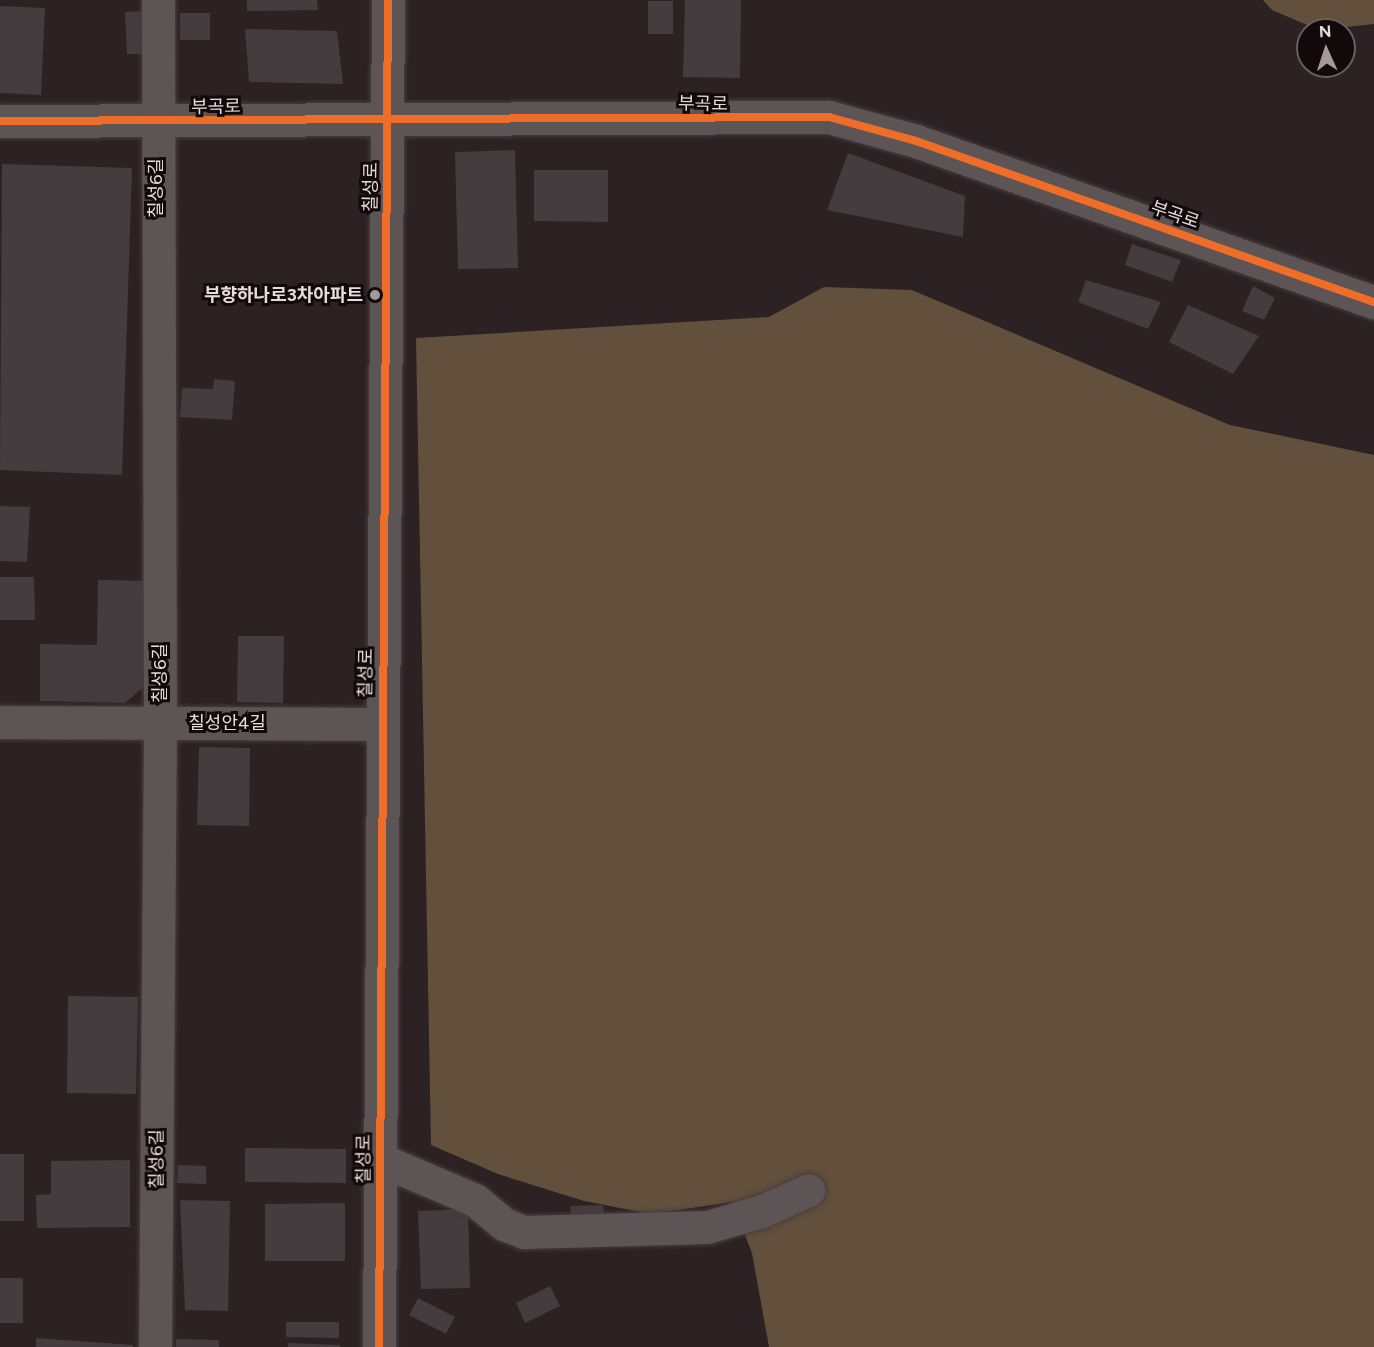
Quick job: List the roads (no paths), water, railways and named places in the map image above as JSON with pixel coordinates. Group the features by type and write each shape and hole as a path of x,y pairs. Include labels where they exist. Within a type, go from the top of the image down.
{"street":[{"name":"칠성6길","path":"155,1347 160,723 156,123 158,0"},
{"name":"칠성로","path":"379,1347 381,724 388,0"},
{"name":"부곡로","path":"0,120 156,123 829,117 959,155 1374,302"},
{"name":"칠성안4길","path":"0,722 381,724"},
{"path":"379,1159 475,1200 504,1224 524,1232 707,1227 762,1211 809,1190"}],"place":[{"name":"부향하나로3차아파트","path":"375,295"}]}
